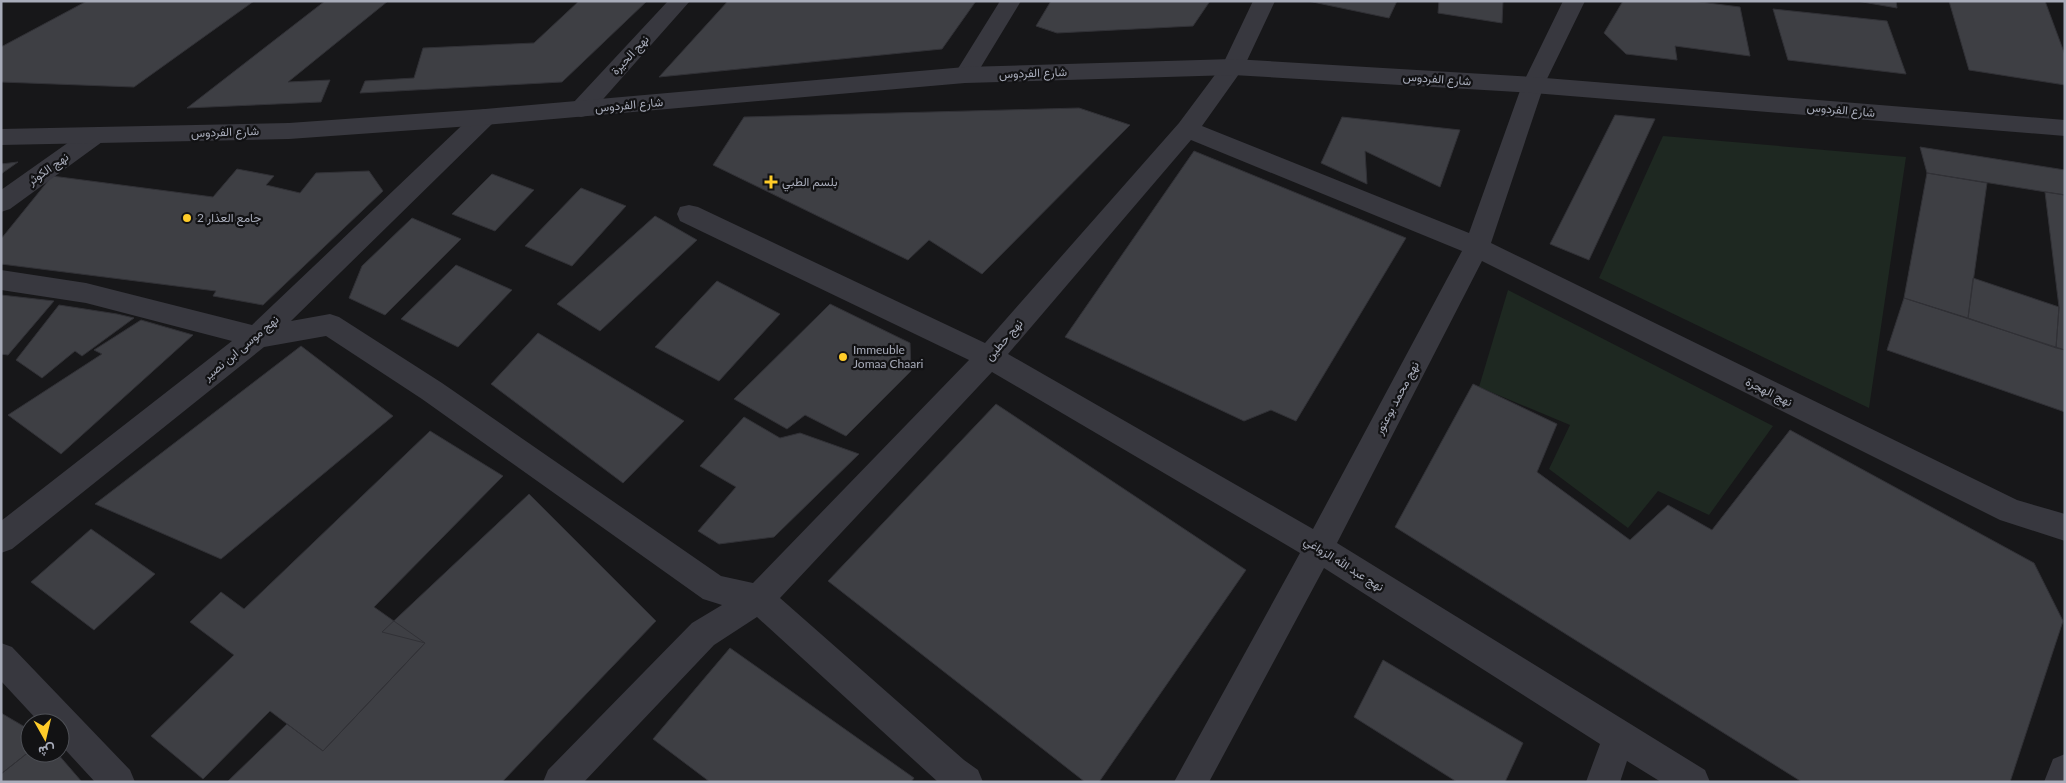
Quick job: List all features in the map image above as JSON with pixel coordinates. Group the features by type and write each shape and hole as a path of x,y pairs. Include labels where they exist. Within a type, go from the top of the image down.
{"street":[{"name":"نهج الحيرة","path":"581,109 680,1"},
{"path":"965,75 1011,1"},
{"name":"نهج حطين","path":"560,782 703,634 759,599 990,357 1187,129 1234,66 1264,1"},
{"name":"نهج محمد بوعتور","path":"1191,782 1319,548 1477,247 1533,85 1574,1"},
{"name":"شارع الفردوس","path":"1,137 289,131 485,117 965,75 1234,66 1533,85 2065,128"},
{"name":"نهج موسى ابن نصير","path":"1,539 257,337 485,117"},
{"name":"نهج الهجرة","path":"1187,129 1477,247 2010,511 2065,528"},
{"name":"نهج الكوثر","path":"1,203 94,136"},
{"name":"نهج عبد الله الزواغي","path":"688,214 990,357 1319,548 1693,782"},
{"path":"1,280 86,293 257,337 330,325 432,391 714,589 759,599 954,779"},
{"path":"1,658 118,782"},
{"path":"1603,782 1619,737"},
{"path":"2061,782 2065,771"}],"shaded area":[{"path":"1663,136 1906,157 1869,408 1599,278"},
{"path":"1508,290 1773,426 1709,515 1658,491 1628,528 1549,469 1570,425 1479,387"}],"building":[{"path":"87,1 254,1 134,87 1,82 1,47"},
{"path":"325,1 388,1 288,82 330,80 321,102 187,108"},
{"path":"579,1 647,1 562,82 360,93 365,81 414,78 423,48 534,43"},
{"path":"728,1 976,1 942,49 659,77"},
{"path":"1051,1 1210,1 1193,26 1057,33 1036,26"},
{"path":"1308,1 1397,1 1389,18"},
{"path":"1439,1 1503,1 1502,23 1438,13"},
{"path":"1623,1 1692,1 1740,7 1750,56 1675,46 1677,60 1626,54 1604,33"},
{"path":"1857,1 1896,1 1897,8"},
{"path":"1949,1 2045,1 2065,55 2065,85 1969,70"},
{"path":"1773,9 1887,21 1906,74 1788,60"},
{"path":"1079,108 1130,125 982,274 929,240 908,260 713,165 744,117"},
{"path":"1615,115 1655,119 1589,260 1550,244"},
{"path":"1342,117 1460,130 1440,187 1365,151 1367,184 1321,163"},
{"path":"1920,147 2065,170 2065,195 1927,173"},
{"path":"1194,151 1406,238 1296,421 1271,410 1244,421 1065,337"},
{"path":"18,162 1,174 1,164"},
{"name":"جامع العذار 2","path":"237,169 274,176 266,185 300,193 316,173 369,171 383,191 263,305 213,296 216,291 1,264 1,239 52,176 213,197"},
{"path":"1927,173 1987,183 1968,318 1904,298"},
{"path":"492,174 534,190 495,231 452,214"},
{"path":"581,188 626,206 572,266 525,246"},
{"path":"2045,192 2065,195 2065,350 2056,348 2059,307"},
{"path":"655,216 697,240 600,331 557,304"},
{"path":"412,218 461,239 385,315 349,298 362,266"},
{"path":"456,265 512,290 458,347 401,319"},
{"path":"1973,278 2059,307 2056,348 1968,318"},
{"path":"717,281 780,314 719,381 655,347"},
{"path":"1,295 54,301 8,355 1,354"},
{"path":"1904,298 2065,350 2065,412 1887,350"},
{"name":"Immeuble Jomaa Chaari","path":"830,304 910,343 911,371 846,436 805,415 787,429 734,399"},
{"path":"59,305 134,318 82,356 75,351 42,378 16,360"},
{"path":"141,320 193,335 61,454 8,415 102,354 94,350"},
{"path":"538,333 684,421 623,483 491,384"},
{"path":"301,346 393,416 221,559 95,504"},
{"path":"1473,384 1557,424 1537,472 1630,540 1668,505 1712,530 1790,430 2034,563 2063,621 2010,782 1802,782 1395,527"},
{"path":"996,404 1246,570 1099,782 1085,782 828,581"},
{"path":"744,417 780,438 800,433 859,454 774,537 719,544 698,531 736,487 700,466"},
{"path":"430,431 503,476 374,607 425,643 323,751 270,711 203,779 151,736 234,655 190,622 221,592 244,609"},
{"path":"529,494 656,621 502,782 227,782 287,724 323,751 425,643 382,632"},
{"path":"91,529 155,574 94,630 31,582"},
{"path":"730,648 914,778 911,782 710,782 653,739"},
{"path":"1383,660 1523,743 1505,782 1457,782 1354,717"},
{"path":"1,713 20,724 20,759 1,774"},
{"path":"20,759 20,763 66,763 82,782 1,782 1,774"}],"place":[{"name":"بلسم الطبي","path":"771,182"},
{"name":"جامع العذار 2","path":"187,218"},
{"name":"Immeuble Jomaa Chaari","path":"843,357"}]}
